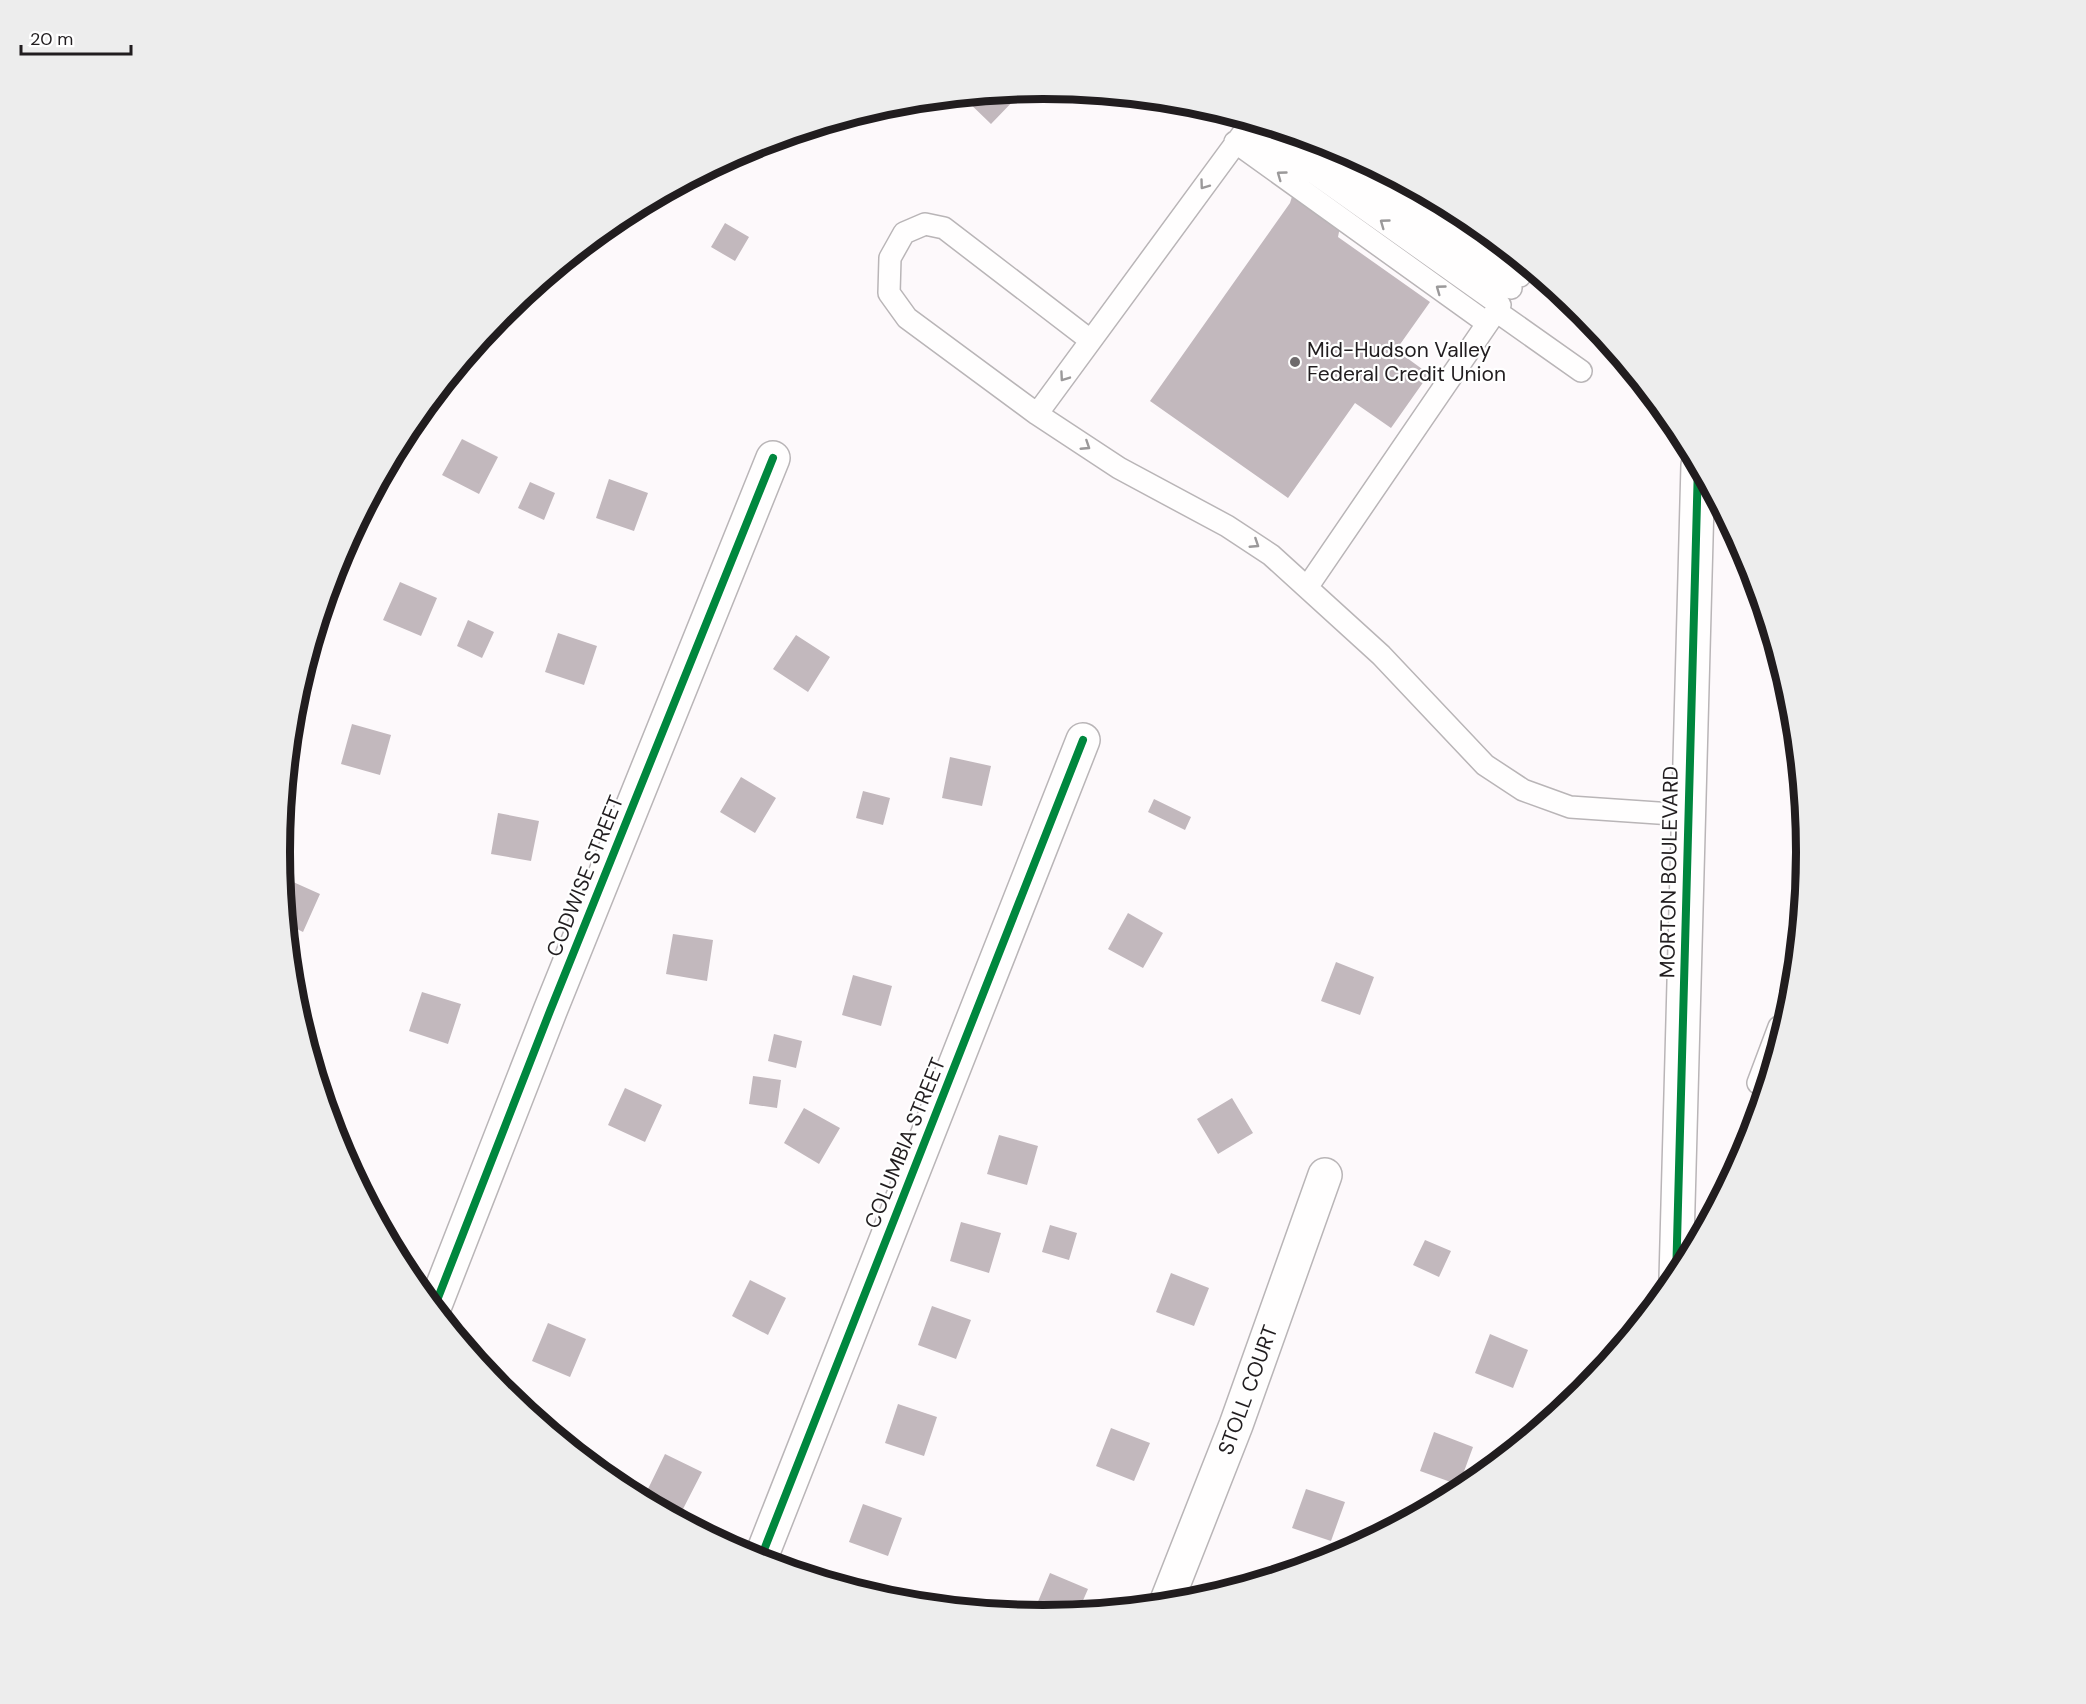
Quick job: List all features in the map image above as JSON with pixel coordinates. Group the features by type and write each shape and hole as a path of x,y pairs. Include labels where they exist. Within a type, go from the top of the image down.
{"street":[{"name":"CODWISE STREET","path":"438,1299 550,1011 773,458"},
{"name":"MORTON BOULEVARD","path":"1677,1258 1698,481"},
{"name":"COLUMBIA STREET","path":"763,1551 1083,740"},
{"name":"STOLL COURT","path":"1169,1594 1236,1425 1325,1175"}],"lane":[{"path":"1037,414 1245,130 1507,295"},
{"path":"1296,143 1507,295"},
{"path":"1352,166 1507,295 1581,371"},
{"path":"1090,340 944,228 924,224 904,233 890,258 889,293 907,318 1037,414 1119,468 1227,526 1271,555 1308,586 1381,655 1485,765 1523,790 1570,807 1687,815"},
{"path":"1308,586 1507,295"},
{"path":"1758,1083 1764,1066"}],"building":[{"path":"1014,100 991,124 969,103"},
{"name":"Mid-Hudson Valley Federal Credit Union","path":"1307,147 1352,166 1338,237 1430,302 1396,350 1429,374 1391,428 1355,403 1288,498 1150,401 1290,203"},
{"path":"725,223 749,237 735,261 711,247"},
{"path":"462,439 498,457 479,494 442,475"},
{"path":"609,479 648,493 634,531 596,518"},
{"path":"530,482 555,493 544,520 518,508"},
{"path":"400,582 437,598 421,636 383,620"},
{"path":"468,620 494,632 482,658 457,646"},
{"path":"558,633 597,646 584,685 545,672"},
{"path":"796,635 830,657 808,692 773,669"},
{"path":"352,724 391,735 380,775 341,764"},
{"path":"950,757 991,766 982,806 942,798"},
{"path":"741,777 776,798 755,833 720,812"},
{"path":"863,791 890,798 883,825 856,818"},
{"path":"1154,799 1191,817 1185,830 1148,812"},
{"path":"498,813 539,821 531,861 491,854"},
{"path":"291,881 320,894 303,932 294,928"},
{"path":"1128,913 1163,933 1143,968 1108,949"},
{"path":"673,934 713,940 707,981 666,974"},
{"path":"1336,962 1374,977 1360,1015 1321,1001"},
{"path":"853,975 892,986 881,1026 842,1015"},
{"path":"422,992 461,1004 448,1044 409,1031"},
{"path":"774,1034 802,1041 796,1068 768,1061"},
{"path":"753,1076 781,1080 777,1108 749,1104"},
{"path":"625,1088 662,1105 645,1142 608,1125"},
{"path":"1232,1098 1253,1133 1218,1154 1197,1119"},
{"path":"804,1108 840,1128 819,1164 784,1143"},
{"path":"999,1135 1038,1146 1027,1185 987,1174"},
{"path":"961,1222 1001,1233 989,1273 950,1261"},
{"path":"1050,1225 1077,1233 1069,1260 1042,1252"},
{"path":"1425,1240 1451,1251 1439,1277 1413,1265"},
{"path":"1171,1273 1209,1288 1194,1326 1156,1312"},
{"path":"750,1280 786,1298 768,1335 732,1316"},
{"path":"932,1306 971,1320 956,1359 918,1345"},
{"path":"548,1323 586,1339 570,1377 532,1361"},
{"path":"1490,1334 1528,1350 1513,1388 1475,1373"},
{"path":"898,1404 937,1417 924,1456 885,1443"},
{"path":"1111,1428 1150,1443 1134,1481 1096,1466"},
{"path":"1434,1432 1473,1447 1462,1477 1453,1483 1420,1471"},
{"path":"665,1454 702,1472 683,1509 647,1491"},
{"path":"1306,1489 1345,1502 1331,1541 1292,1528"},
{"path":"863,1504 902,1518 888,1556 849,1542"},
{"path":"1050,1573 1088,1589 1082,1603 1037,1605"}],"cycle path":[{"path":"438,1299 550,1011 773,458"},
{"path":"1677,1258 1698,481"},
{"path":"763,1551 1083,740"}],"place":[{"name":"Mid-Hudson Valley Federal Credit Union","path":"1295,362"}]}
